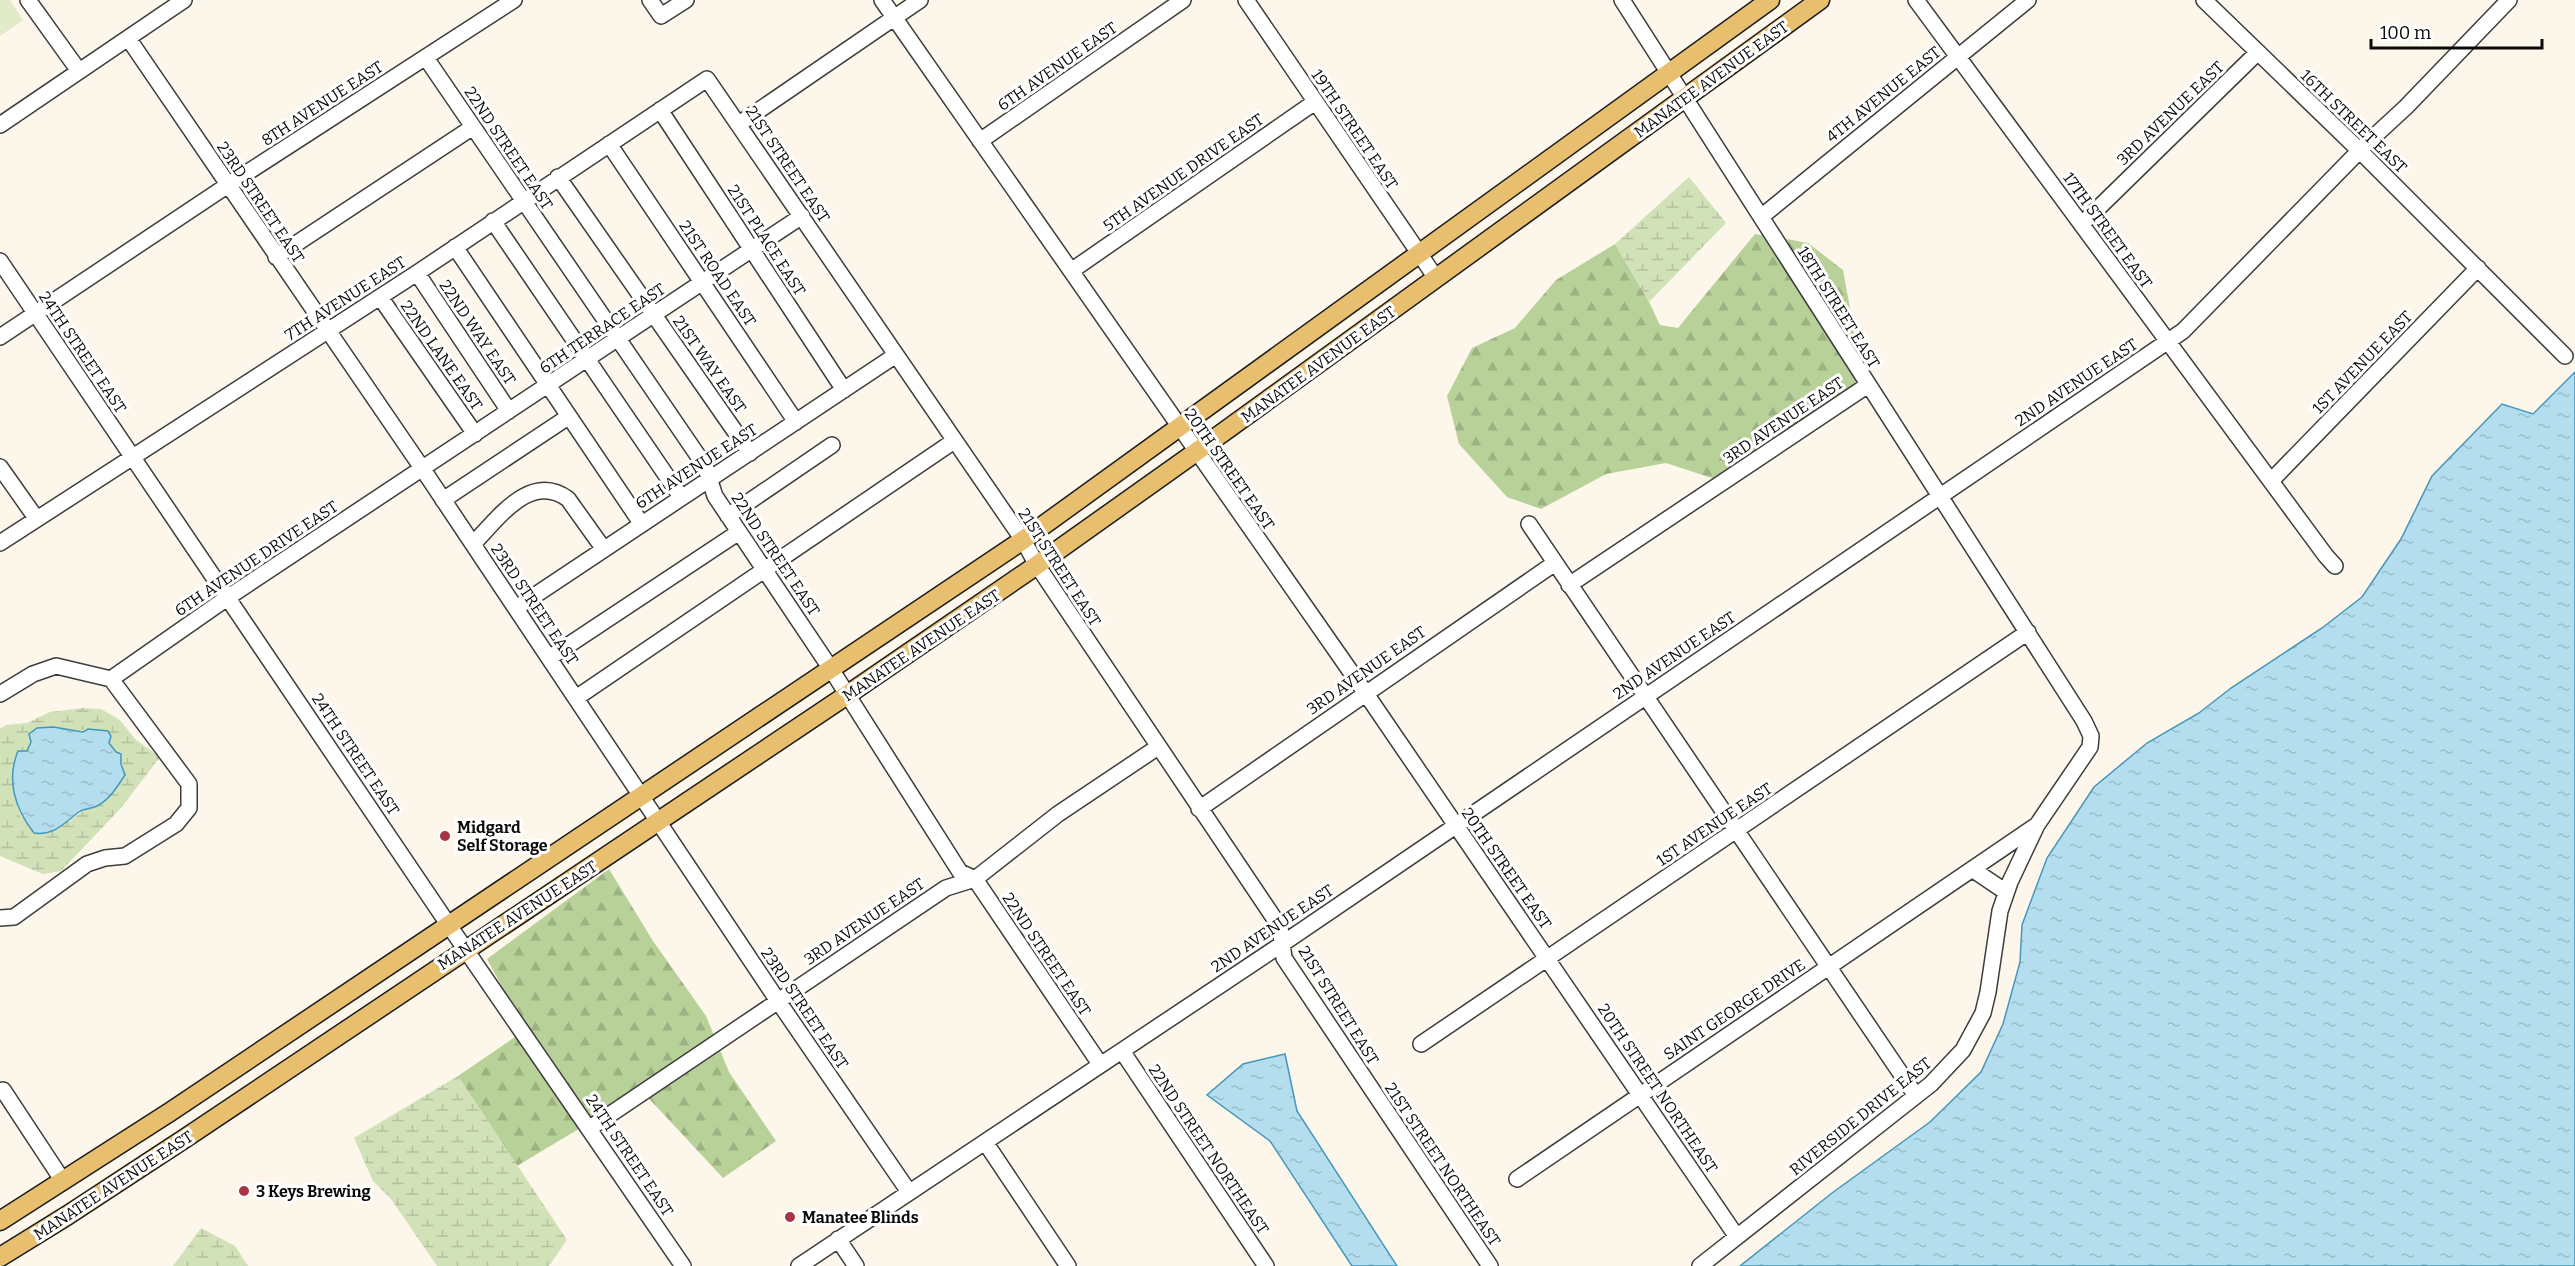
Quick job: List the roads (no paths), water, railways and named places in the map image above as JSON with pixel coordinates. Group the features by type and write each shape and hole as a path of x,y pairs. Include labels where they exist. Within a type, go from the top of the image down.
{"main road":[{"name":"MANATEE AVENUE EAST","path":"0,1221 170,1113 448,924 1023,540 1770,0"},
{"name":"MANATEE AVENUE EAST","path":"0,1257 159,1155 465,949 659,822 1037,565 1820,0"}],"street":[{"path":"28,0 79,71"},
{"path":"0,125 184,0"},
{"name":"8TH AVENUE EAST","path":"0,337 228,185 514,0"},
{"path":"650,0 661,16 686,0"},
{"name":"20TH STREET EAST","path":"882,0 1548,959"},
{"path":"739,124 920,0"},
{"name":"6TH AVENUE EAST","path":"980,141 1183,0"},
{"name":"18TH STREET EAST","path":"1622,0 2084,721 2091,741 2087,753 2037,825"},
{"name":"17TH STREET EAST","path":"1916,0 2335,566"},
{"name":"4TH AVENUE EAST","path":"1761,217 2028,0"},
{"name":"16TH STREET EAST","path":"2204,0 2360,151 2565,356"},
{"name":"2ND AVENUE EAST","path":"799,1266 1282,944 2168,340 2190,323 2509,0"},
{"name":"19TH STREET EAST","path":"1251,2 1315,102 1436,278"},
{"name":"23RD STREET EAST","path":"128,38 422,468 778,1001 909,1192"},
{"name":"3RD AVENUE EAST","path":"2082,224 2258,52"},
{"name":"22ND STREET EAST","path":"426,58 705,466 716,496 728,516 848,695 960,872 975,879 1100,1064"},
{"name":"21ST STREET EAST","path":"707,79 1023,540 1037,565 1280,927 1284,958 1366,1082"},
{"name":"7TH AVENUE EAST","path":"0,543 131,456 417,273 707,79"},
{"name":"5TH AVENUE DRIVE EAST","path":"1071,272 1315,102"},
{"name":"21ST PLACE EAST","path":"660,110 844,390"},
{"path":"276,257 473,127"},
{"name":"21ST ROAD EAST","path":"609,144 796,422"},
{"name":"21ST WAY EAST","path":"558,177 750,453"},
{"name":"6TH TERRACE EAST","path":"422,468 802,216"},
{"path":"493,221 681,497"},
{"path":"454,247 641,523"},
{"name":"24TH STREET EAST","path":"0,261 448,924 683,1266"},
{"name":"1ST AVENUE EAST","path":"2271,481 2478,268"},
{"name":"22ND WAY EAST","path":"417,273 509,411"},
{"name":"22ND LANE EAST","path":"380,297 475,434"},
{"name":"6TH AVENUE EAST","path":"516,608 896,355"},
{"name":"3RD AVENUE EAST","path":"1569,585 1868,385"},
{"path":"443,500 568,417"},
{"path":"576,698 954,441"},
{"path":"728,516 832,445"},
{"path":"0,466 36,518"},
{"name":"6TH AVENUE DRIVE EAST","path":"111,679 227,598 422,468"},
{"path":"473,544 514,503 526,495 543,489 561,494 568,499 603,548"},
{"path":"1529,524 1827,968 1916,1096"},
{"path":"549,658 739,532"},
{"name":"3RD AVENUE EAST","path":"1199,808 1555,563"},
{"name":"1ST AVENUE EAST","path":"1421,1044 2028,632"},
{"path":"0,694 33,674 56,666 111,679 189,784 189,808 176,824 125,856 105,858 87,864 14,917 0,918"},
{"name":"3RD AVENUE EAST","path":"590,1128 946,888 975,879 1058,814 1158,747"},
{"name":"SAINT GEORGE DRIVE","path":"1517,1179 2037,825"},
{"name":"RIVERSIDE DRIVE EAST","path":"1700,1266 1916,1096 1950,1066 1975,1031 1988,992 2000,911 2006,892 2037,825"},
{"path":"1972,869 2006,892"},
{"name":"20TH STREET NORTHEAST","path":"1548,959 1737,1237"},
{"name":"22ND STREET NORTHEAST","path":"1122,1051 1266,1266"},
{"name":"21ST STREET NORTHEAST","path":"1366,1082 1490,1266"},
{"path":"3,1090 63,1181"},
{"path":"984,1142 1068,1266"},
{"path":"838,1239 856,1266"}],"water":[{"path":"2575,372 2575,1266 1740,1266 1832,1193 1930,1122 1981,1072 2003,1024 2020,962 2022,925 2047,858 2094,787 2147,743 2199,713 2231,688 2322,628 2362,597 2401,539 2432,476 2502,404 2533,414"},
{"path":"53,727 83,732 88,729 108,731 111,736 109,743 116,752 121,754 121,764 125,775 102,803 81,811 53,831 34,833 27,824 14,794 14,762 18,751 27,751 31,742 29,734 37,728"},
{"path":"1285,1054 1297,1111 1397,1266 1352,1266 1270,1141 1207,1095 1243,1064"}],"place":[{"name":"Midgard Self Storage","path":"445,836"},
{"name":"3 Keys Brewing","path":"244,1191"},
{"name":"Manatee Blinds","path":"790,1217"}]}
